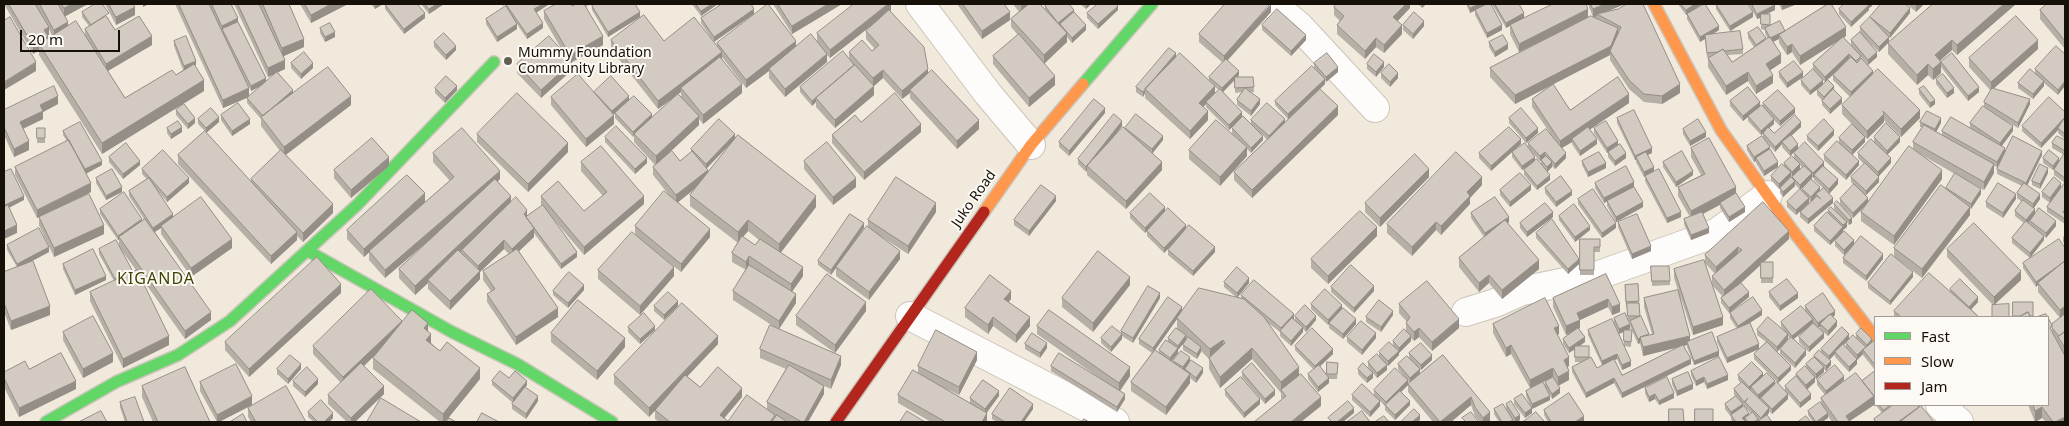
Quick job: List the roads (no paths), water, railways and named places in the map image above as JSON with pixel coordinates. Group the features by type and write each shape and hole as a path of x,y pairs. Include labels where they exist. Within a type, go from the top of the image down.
{"street":[{"path":"920,4 988,94 1031,145"},
{"name":"Juko Road","path":"836,422 1031,145 1152,4"},
{"path":"1273,4 1300,27 1375,108"},
{"path":"1654,4 1721,130 1850,306 1874,336"},
{"path":"46,422 116,382 185,350 230,321 357,205 494,62"},
{"path":"1466,312 1495,303 1522,291 1599,275 1716,233 1768,195"},
{"path":"308,251 452,332 517,364 612,422"},
{"path":"910,316 1115,422"},
{"path":"1941,406 1959,422"}],"place":[{"name":"Mummy Foundation Community Library","path":"508,61"}],"district":[{"name":"KIGANDA","path":"156,279"}]}
